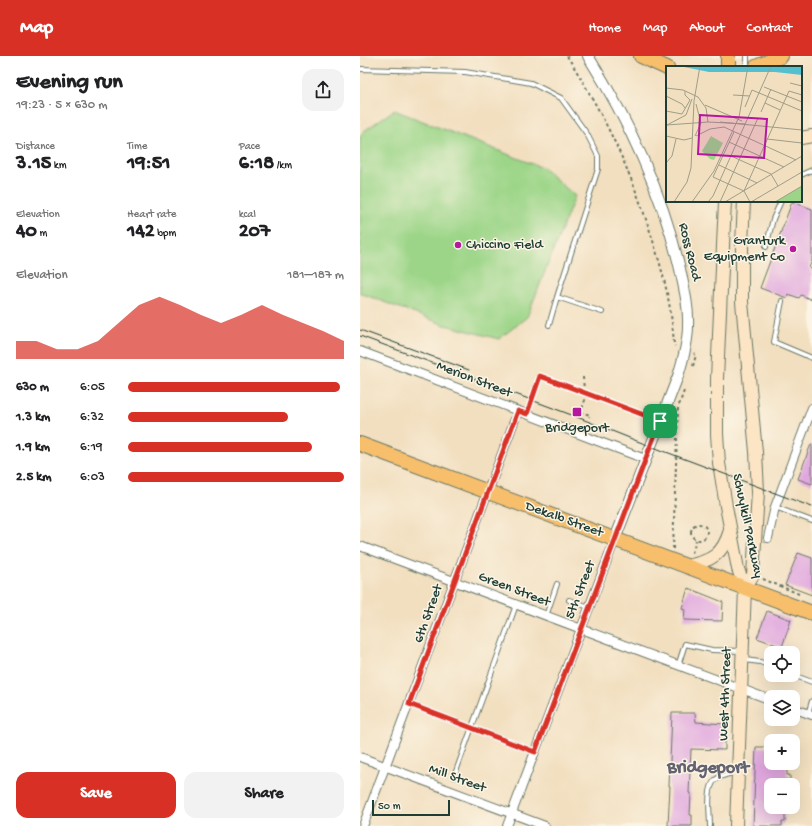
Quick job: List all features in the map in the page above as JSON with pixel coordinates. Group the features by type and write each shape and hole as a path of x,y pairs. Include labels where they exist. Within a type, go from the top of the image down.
{"highway":[{"path":"641,56 666,68"},
{"path":"758,66 781,56"},
{"name":"Dekalb Street","path":"361,449 488,492 615,539 689,560 745,588 812,613"}],"main road":[{"path":"802,138 812,136"},
{"name":"Schuylkill Parkway","path":"725,202 716,406 719,463 738,569 745,588"},
{"name":"Schuylkill Parkway","path":"744,202 742,302 757,458 758,492 753,575 745,588"},
{"path":"689,560 704,562 716,555 724,545 730,529"},
{"name":"West 4th Street","path":"736,826 745,588"}],"street":[{"name":"Ross Road","path":"588,56 622,113 635,139 664,212 675,250 688,310 685,350 678,376"},
{"name":"Merion Street","path":"360,351 645,459"},
{"name":"5th Street","path":"508,826 645,459 678,376"},
{"path":"768,538 775,508 812,408"},
{"name":"6th Street","path":"363,826 518,411"},
{"name":"Green Street","path":"360,546 764,697"},
{"path":"800,710 810,714"},
{"name":"Mill Street","path":"360,757 545,826"}],"lane":[{"path":"360,69 465,72 531,83 561,98 587,134 593,145 598,156 598,169 549,325"},
{"path":"802,175 812,170"},
{"path":"766,247 773,219 781,202"},
{"path":"558,297 602,312"},
{"path":"782,301 774,342 812,358"},
{"path":"775,508 812,521"},
{"path":"546,617 557,584"},
{"path":"569,600 590,607"},
{"path":"454,777 516,605"},
{"path":"678,666 685,644 743,655 764,663"},
{"path":"800,678 812,682"},
{"path":"810,714 812,701"},
{"path":"409,704 535,752"},
{"path":"710,826 710,795 711,787 714,781 718,778 738,772"}],"path":[{"path":"567,56 600,113 626,165 634,185 664,277 672,322 674,345 696,355 691,370"},
{"path":"527,414 540,376 660,421"},
{"path":"583,376 584,390 587,394"},
{"path":"673,548 678,408 686,386"},
{"path":"587,394 581,412 590,415 589,417"},
{"path":"697,524 702,524 706,528 706,536 701,540 696,540 692,537 691,529 697,524"},
{"path":"689,560 696,540"}],"green space":[{"name":"Chiccino Field","path":"394,110 543,168 575,196 527,317 499,339 445,325 360,293 360,136 364,131"}],"building":[{"name":"Granturk Equipment Co","path":"792,202 812,209 812,260 809,268 812,269 812,300 801,295 799,298 788,294 787,298 760,288"},
{"path":"812,444 812,484 798,479"},
{"path":"798,553 812,558 812,595 785,585"},
{"path":"688,588 723,602 722,621 684,620 685,609 682,608"},
{"path":"767,611 791,620 782,646 757,638"},
{"path":"672,713 695,713 696,722 725,724 725,750 691,749 689,793 691,793 690,815 692,815 692,826 668,826"},
{"path":"756,747 764,747 764,770 787,770 787,775 790,775 790,778 764,778 764,814 785,814 785,822 782,822 782,826 753,826"}],"tram line":[{"path":"360,330 469,370"},
{"path":"360,336 812,507"}],"place":[{"name":"Chiccino Field","path":"458,245"},
{"name":"Granturk Equipment Co","path":"793,249"},
{"name":"Bridgeport","path":"577,412"}],"district":[{"name":"Bridgeport","path":"708,768"}],"route":[{"path":"540,376 660,421 535,752 409,704 518,411 527,414 540,376"}]}
